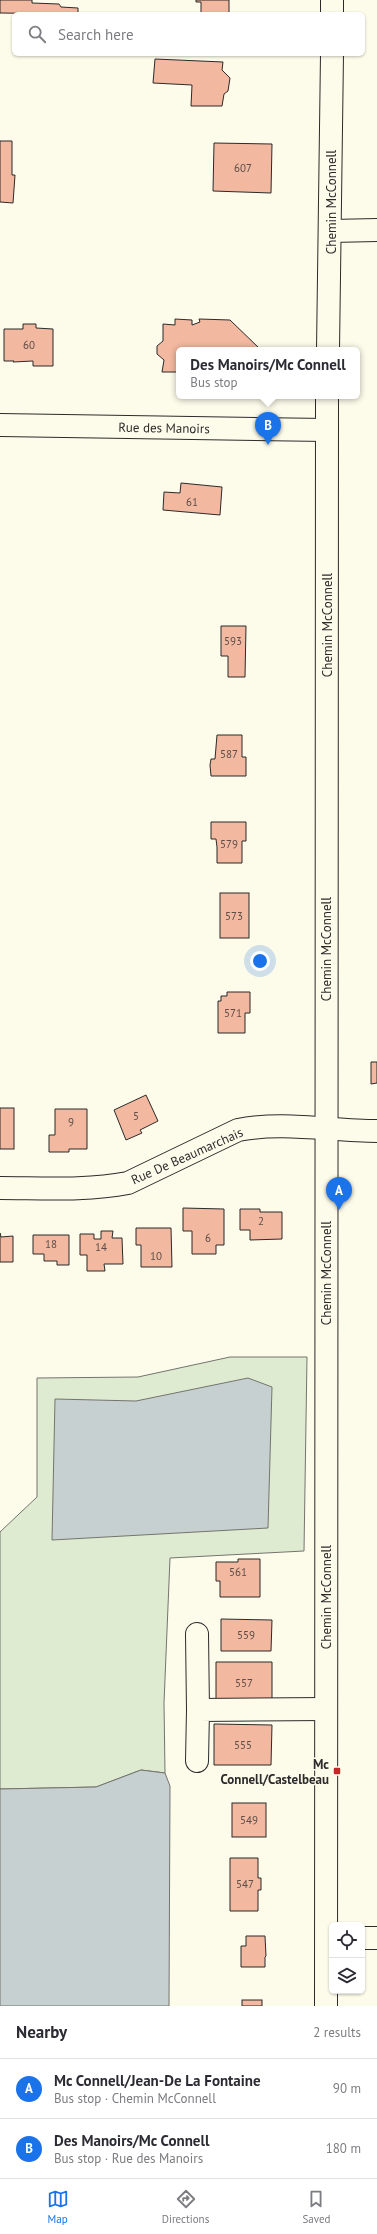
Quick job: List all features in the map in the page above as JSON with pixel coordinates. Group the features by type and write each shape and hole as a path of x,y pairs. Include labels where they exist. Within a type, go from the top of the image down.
{"street":[{"path":"332,0 332,12"},
{"name":"Chemin McConnell","path":"328,347 331,231 332,56"},
{"path":"331,231 377,230"},
{"name":"Chemin McConnell","path":"326,2006 329,1939 326,1709 328,399"},
{"name":"Rue des Manoirs","path":"0,425 327,430"},
{"name":"Rue De Beaumarchais","path":"0,1188 109,1186 128,1183 238,1130 270,1126 326,1130 377,1131"},
{"path":"197,1634 197,1761"},
{"path":"198,1710 326,1709"},
{"path":"365,1938 377,1938"}],"green space":[{"path":"230,1357 307,1357 304,1551 170,1558 164,1703 165,1773 141,1770 96,1787 0,1789 0,1532 37,1497 37,1378 138,1377"}],"shaded area":[{"path":"248,1378 272,1387 268,1528 52,1540 55,1399 136,1401"},
{"path":"141,1770 165,1773 170,1786 169,2006 0,2006 0,1789 96,1787"}],"building":[{"path":"0,0 32,0 32,3 59,4 61,7 78,8 78,12 0,13"},
{"path":"196,0 229,0 229,12 201,12 201,2 196,2"},
{"path":"155,59 223,62 222,70 230,78 228,91 224,94 222,106 191,106 192,85 153,83"},
{"path":"0,141 12,141 12,175 15,175 13,203 0,202"},
{"path":"214,143 272,144 271,193 213,191"},
{"path":"175,319 192,320 192,325 200,322 199,319 230,320 258,347 176,347 176,372 162,372 164,360 157,354 157,346 163,341 163,324 175,325"},
{"path":"23,324 36,324 36,328 53,329 53,366 33,366 33,361 4,361 4,329 23,329"},
{"path":"181,483 222,487 220,515 163,510 164,492 180,493"},
{"path":"221,626 246,626 245,677 228,677 228,656 221,656"},
{"path":"217,735 242,735 242,757 246,757 246,776 211,776 210,765 211,759 215,759"},
{"path":"211,822 246,822 246,841 242,841 242,863 217,863 216,839 211,839"},
{"path":"220,893 249,893 249,938 220,938"},
{"path":"227,992 250,992 250,1013 245,1013 245,1033 218,1033 218,1001 221,1001 221,996 227,996"},
{"path":"371,1062 377,1062 377,1083 371,1084"},
{"path":"146,1095 158,1121 140,1130 142,1133 126,1140 114,1110"},
{"path":"0,1108 14,1108 14,1149 0,1149"},
{"path":"55,1109 87,1109 87,1149 69,1149 69,1152 49,1152 49,1135 55,1135"},
{"path":"183,1208 224,1209 224,1245 216,1245 216,1254 192,1254 192,1231 183,1231"},
{"path":"240,1209 260,1209 260,1212 282,1212 282,1239 250,1240 250,1230 240,1230"},
{"path":"136,1228 171,1228 172,1267 141,1267 141,1245 136,1245"},
{"path":"101,1231 113,1231 112,1238 122,1238 123,1264 104,1264 105,1271 87,1271 87,1255 80,1255 80,1234 94,1234 94,1239 101,1239"},
{"path":"0,1233 1,1237 13,1236 13,1262 0,1262"},
{"path":"33,1235 69,1235 69,1265 57,1265 57,1261 44,1261 44,1254 33,1254"},
{"path":"238,1559 260,1559 260,1597 220,1597 220,1581 216,1581 216,1562 238,1562"},
{"path":"221,1619 272,1620 271,1651 221,1651"},
{"path":"216,1662 272,1662 272,1704 216,1703"},
{"path":"214,1724 272,1725 271,1765 214,1765"},
{"path":"232,1803 266,1803 266,1837 232,1837"},
{"path":"230,1858 258,1858 258,1878 261,1878 261,1890 258,1890 258,1911 230,1911"},
{"path":"246,1936 265,1936 265,1967 241,1967 241,1946 246,1946"},
{"path":"242,2000 262,2000 262,2006 242,2006"}],"place":[{"name":"Des Manoirs/Mc Connell","path":"268,445"},
{"name":"Mc Connell/Jean-De La Fontaine","path":"339,1210"},
{"name":"Mc Connell/Castelbeau","path":"337,1771"}]}
